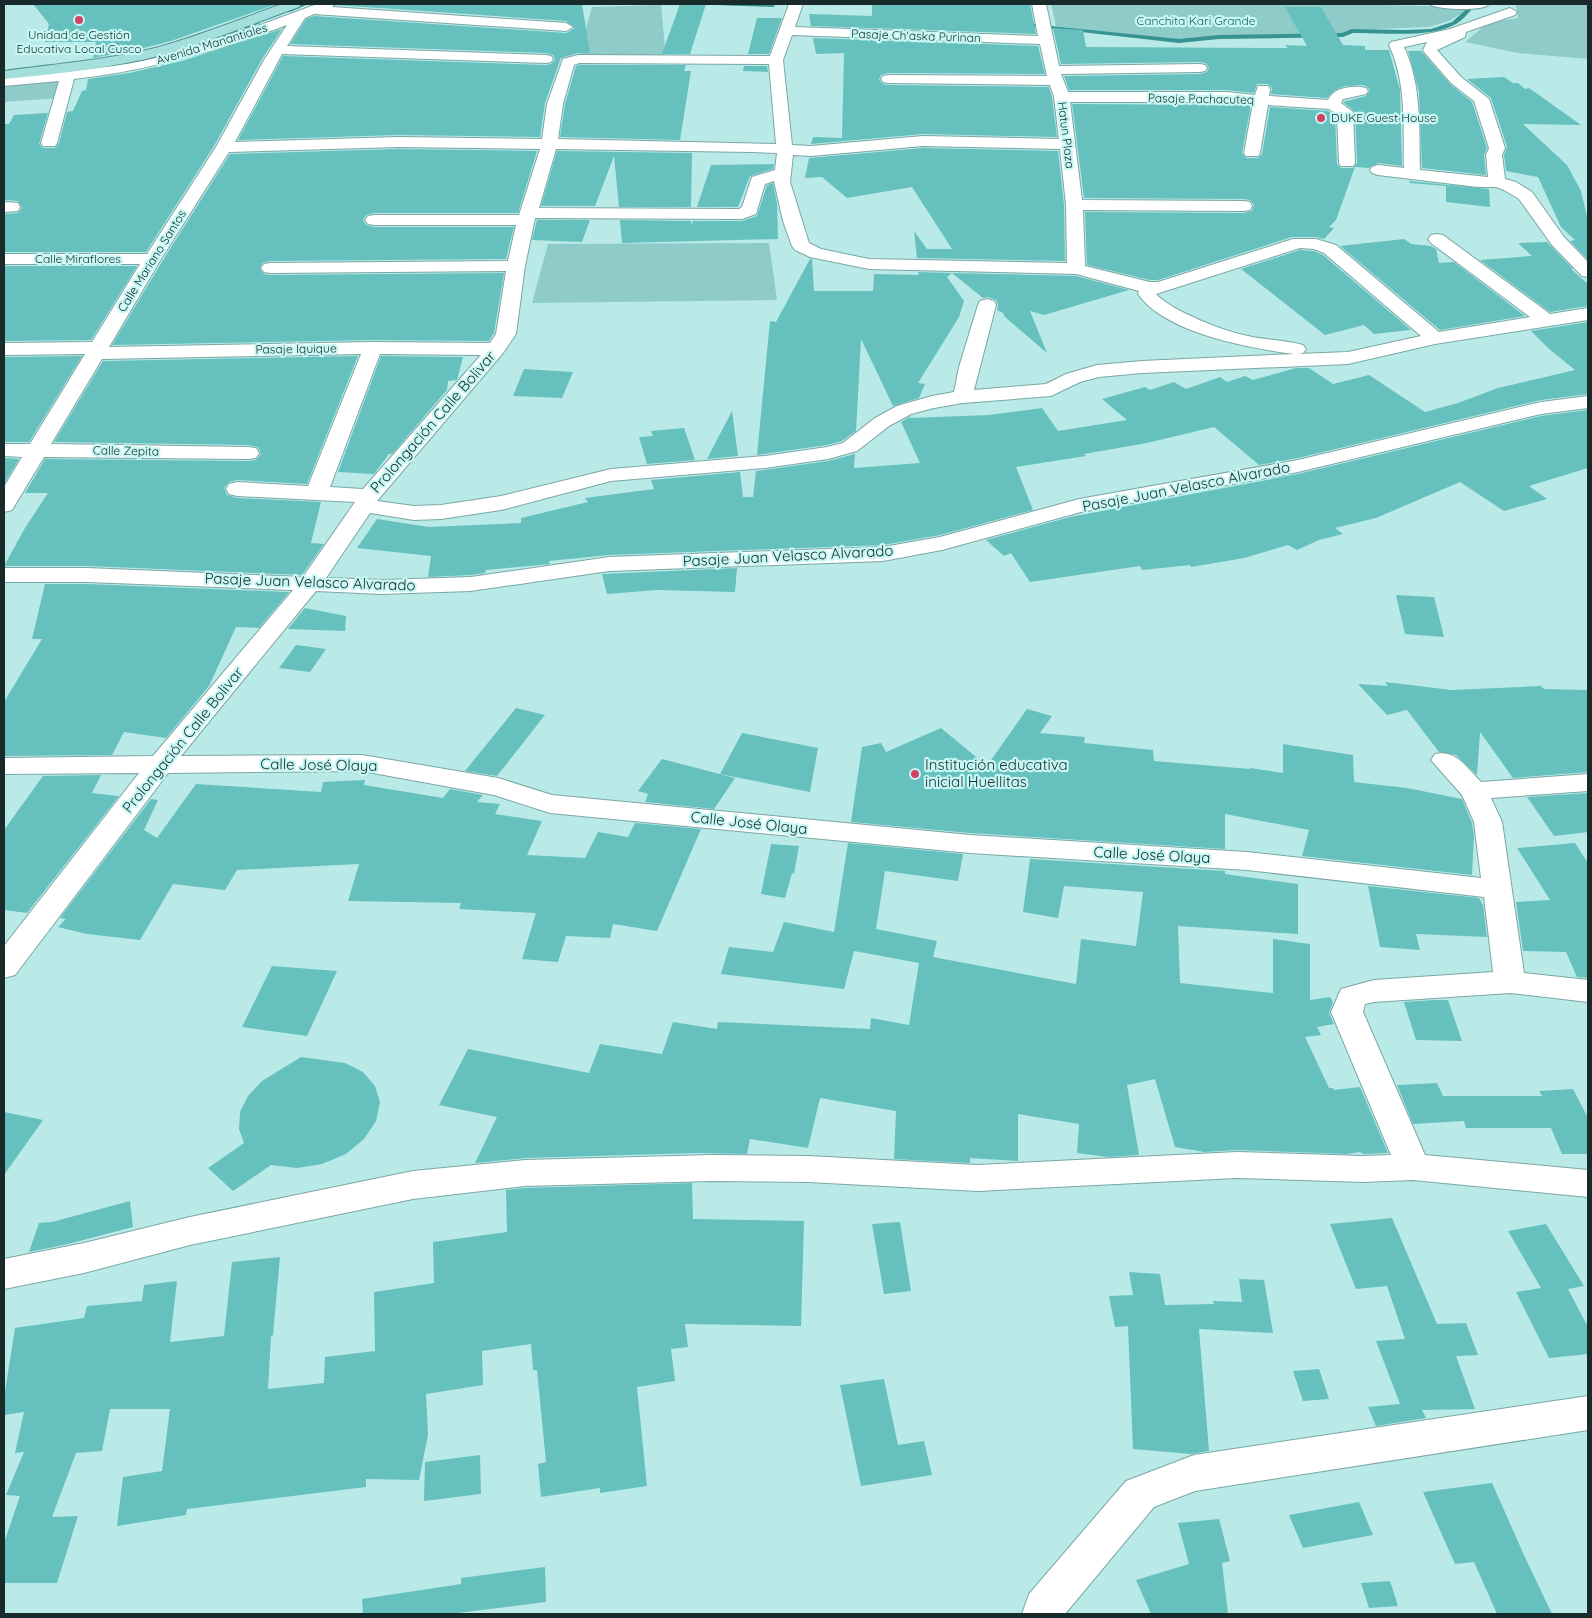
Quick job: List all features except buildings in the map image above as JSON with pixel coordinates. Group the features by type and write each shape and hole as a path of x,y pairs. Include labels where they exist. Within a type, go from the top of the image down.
{"main road":[{"name":"Avenida Manantiales","path":"4,75 150,53 301,10"}],"street":[{"name":"Avenida Manantiales","path":"4,82 126,68 162,61 224,42 301,10 328,4"},
{"path":"796,4 776,60 785,150 781,174 797,238 802,246 816,253 869,264 1076,269 1150,288 1159,288 1299,243 1316,244 1330,249 1434,338"},
{"name":"Hatun Plaza","path":"1039,4 1053,76 1062,97 1074,205 1076,269"},
{"path":"1412,173 1410,100 1405,64 1396,45 1454,32 1510,12 1499,6 1437,4"},
{"path":"301,10 566,27"},
{"name":"Calle Mariano Santos","path":"4,505 96,350 224,147 271,60 279,50 301,10"},
{"name":"Pasaje Ch'aska Purinan","path":"786,32 1045,31"},
{"path":"1454,32 1460,34 1432,45 1430,50 1456,80 1481,99 1497,148 1494,155 1497,164 1496,179 1498,182"},
{"path":"279,50 546,59"},
{"name":"Prolongación Calle Bolivar","path":"4,967 160,766 301,596 366,501 496,349 506,334 516,266 549,144 555,104 568,62 578,59 776,60"},
{"path":"888,79 1053,76 1200,68"},
{"path":"48,143 68,75"},
{"path":"1347,163 1345,112 1336,106 1338,96 1346,92 1361,91"},
{"path":"1252,153 1262,94"},
{"name":"Pasaje Pachacuteq","path":"1062,97 1227,97 1262,94 1336,106"},
{"path":"224,147 398,142 752,146 785,150 811,150 923,141 1067,144"},
{"path":"1378,170 1478,182 1498,182 1510,186 1526,196 1534,210 1558,241 1588,272"},
{"path":"374,220 742,214 750,210 758,181 781,174"},
{"path":"1074,205 1244,206"},
{"path":"1438,239 1545,320"},
{"name":"Calle Miraflores","path":"4,259 152,259"},
{"path":"270,268 516,266"},
{"path":"1150,288 1148,294 1151,301 1171,312 1242,340 1348,358"},
{"path":"963,397 969,367 987,305"},
{"path":"237,489 317,492 366,501 414,513 441,512 501,502 611,475 765,462 828,453 850,447 882,422 904,410 932,402 963,397 1051,390 1084,374 1120,368 1348,358 1434,338 1588,314"},
{"path":"317,492 374,348"},
{"name":"Pasaje Iquique","path":"4,349 496,349"},
{"name":"Pasaje Juan Velasco Alvarado","path":"4,575 87,575 382,587 470,584 609,564 898,551 942,543 1079,506 1298,466 1532,410 1588,402"},
{"name":"Calle Zepita","path":"4,450 248,453"},
{"path":"1444,760 1474,792 1488,822 1510,982"},
{"name":"Calle José Olaya","path":"4,766 362,763 498,787 550,804 970,844 1248,861 1496,889"},
{"path":"1474,792 1588,782"},
{"path":"1412,1167 1347,1012 1352,997 1374,991 1510,982 1588,991"},
{"path":"4,1274 84,1258 190,1231 413,1185 525,1173 712,1168 808,1169 978,1178 1237,1165 1363,1169 1412,1167 1588,1184"},
{"path":"1043,1614 1044,1608 1140,1494 1194,1474 1588,1413"}],"green space":[{"name":"Canchita Kari Grande","path":"1051,4 1334,4 1472,7 1449,21 1429,27 1351,30 1346,34 1220,37 1173,41 1056,26"},
{"path":"1516,4 1588,4 1588,59 1518,53 1465,42 1488,23 1518,18"},
{"path":"661,5 666,58 578,58 592,7"},
{"path":"66,77 59,98 4,102 4,82"},
{"path":"769,243 777,300 532,303 548,244"}],"waterway":[{"path":"288,11 306,4"},
{"path":"715,4 773,6"},
{"path":"854,4 884,4"},
{"path":"1022,25 1179,41 1219,37 1343,35 1352,31 1404,32 1431,30 1454,23 1471,8"},
{"path":"158,55 215,40 258,22"}],"place":[{"name":"Unidad de Gestión Educativa Local Cusco","path":"79,20"},
{"name":"DUKE Guest House","path":"1321,118"},
{"name":"Institución educativa inicial Huellitas","path":"915,774"}]}
